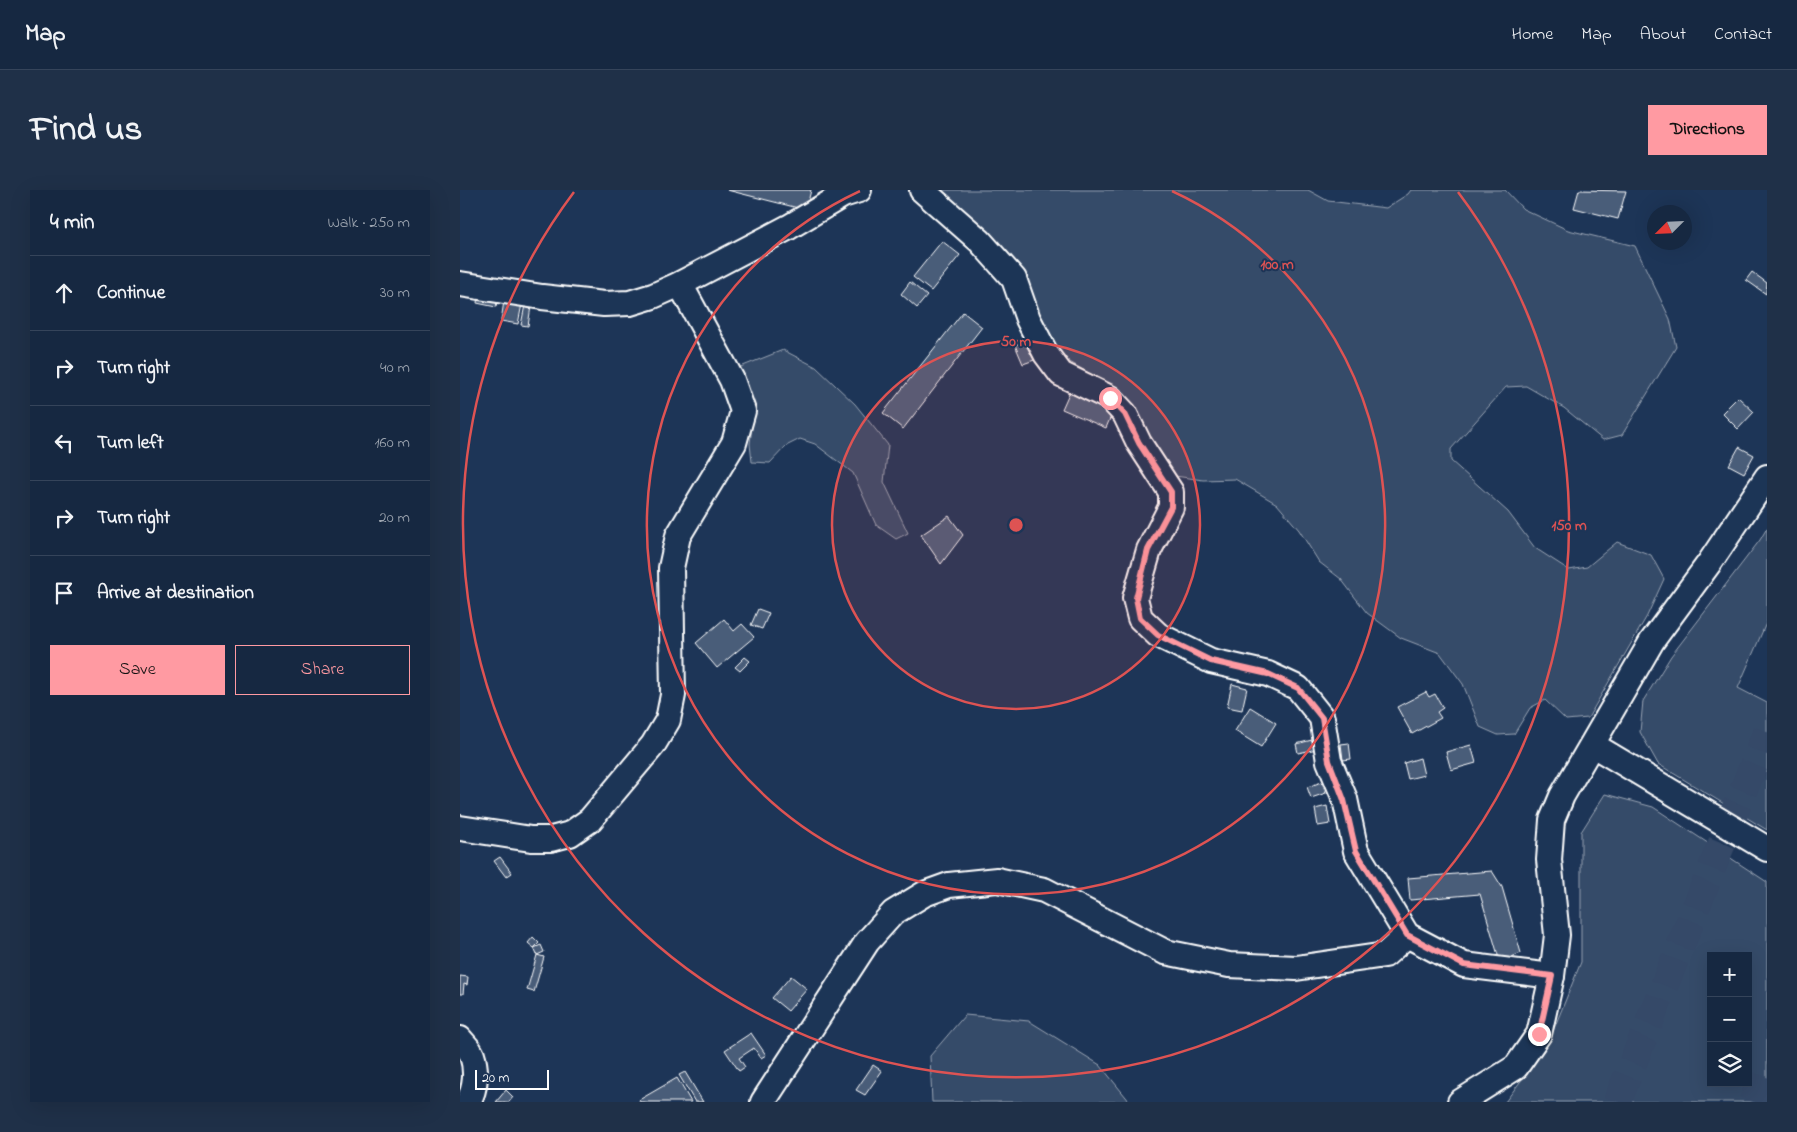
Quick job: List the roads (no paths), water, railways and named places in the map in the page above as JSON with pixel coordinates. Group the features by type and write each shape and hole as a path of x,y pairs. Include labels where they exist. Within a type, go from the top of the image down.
{"street":[{"path":"460,284 542,297 604,304 630,303 653,296 680,284 790,227 843,195 859,190"},
{"path":"922,190 980,241 1014,279 1028,319 1046,354 1061,374 1110,398 1125,414 1139,443 1171,492 1171,507 1148,550 1136,598 1140,618 1158,635 1211,661 1268,674 1298,688 1322,718 1329,761 1344,800 1356,851 1407,935 1464,965 1552,976"},
{"path":"460,828 531,840 551,839 570,834 590,820 653,745 668,720 673,695 671,568 678,536 734,443 743,411 732,380 680,284"},
{"path":"1460,1102 1516,1067 1539,1034 1552,976 1557,935 1549,860 1552,820 1562,796 1652,641 1710,562 1767,478"},
{"path":"1593,745 1767,848"},
{"path":"763,1102 867,942 893,913 924,894 949,885 997,880 1044,890 1165,952 1229,965 1296,968 1386,955 1407,935"},
{"path":"460,1039 472,1054 475,1073 473,1093 468,1102"}],"tunnel":[{"path":"1617,1102 1767,732"},
{"path":"1753,1102 1767,1063"}]}
